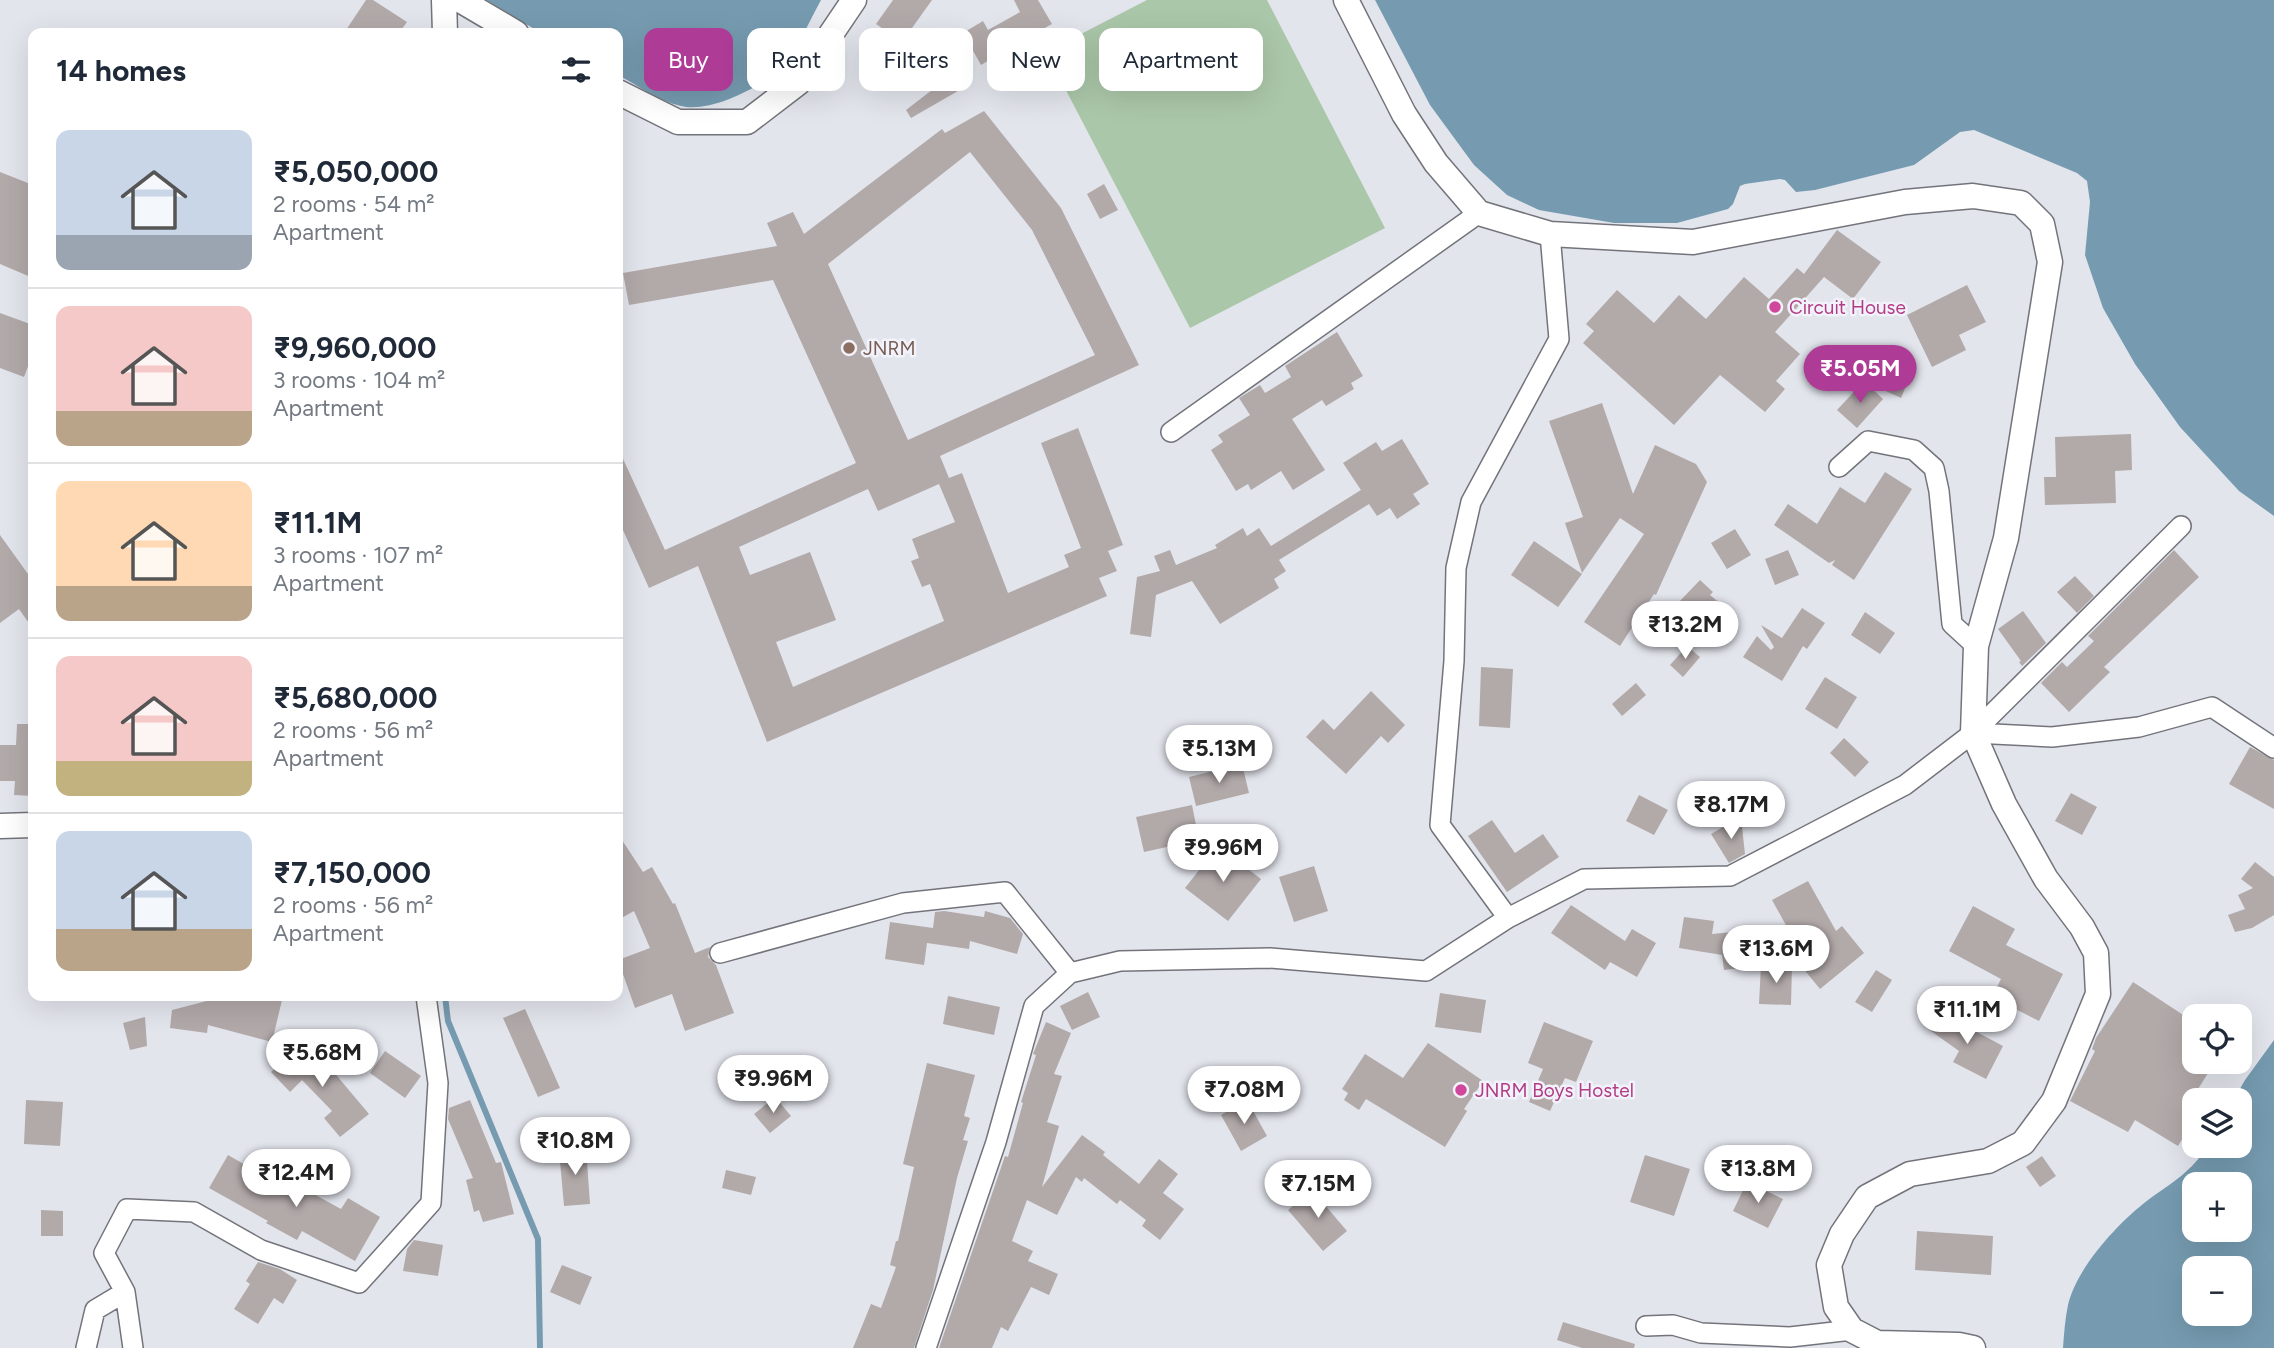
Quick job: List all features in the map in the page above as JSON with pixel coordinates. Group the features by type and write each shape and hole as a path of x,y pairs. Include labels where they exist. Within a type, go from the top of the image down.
{"main road":[{"path":"444,0 445,28"},
{"path":"460,0 508,28"},
{"path":"623,94 678,122 747,122 798,83 854,0"},
{"path":"1346,0 1404,114 1436,163 1479,213 1550,234 1693,242 1905,202 1973,196 2021,203 2042,224 2050,262 2006,538 1976,646 1973,733 2016,826 2046,879 2082,927 2096,953 2098,994 2054,1101 2023,1143 1987,1161 1910,1174 1867,1197 1842,1234 1829,1265 1836,1307 1852,1330 1877,1343 1959,1345 1973,1348"},
{"path":"0,827 28,825"}],"street":[{"path":"1171,432 1479,213"},
{"path":"1508,919 1440,825 1454,661 1456,568 1471,502 1559,339 1550,234"},
{"path":"1839,467 1868,441 1914,450 1934,468 1939,491 1952,624 1976,646"},
{"path":"926,1348 996,1142 1034,1006 1070,973 1120,961 1270,958 1426,971 1508,919 1584,879 1730,876 1905,785 1973,733 2181,526"},
{"path":"1973,733 2052,737 2139,727 2212,707 2274,748"},
{"path":"720,953 903,904 1005,892 1070,973"},
{"path":"133,1348 125,1292 104,1253 127,1209 194,1212 261,1250 359,1283 431,1203 438,1083 427,1001"},
{"path":"86,1348 95,1310 125,1292"},
{"path":"1646,1326 1673,1325 1701,1334 1790,1337 1852,1330"}],"green space":[{"path":"1147,0 1267,0 1385,228 1190,328 1066,91 1085,91 1085,32"}],"water":[{"path":"486,0 821,0 806,28 747,28 747,91 707,106 681,106 646,91 733,91 733,28 644,28 644,90 623,78 623,28 533,28"},
{"path":"1375,0 2274,0 2274,516 2239,491 2180,427 2135,364 2103,308 2085,255 2090,202 2087,181 2077,173 1974,130 1960,132 1914,165 1815,190 1796,192 1785,180 1780,179 1745,184 1740,186 1733,204 1728,209 1677,223 1614,223 1539,210 1507,195 1474,165 1430,105"},
{"path":"2274,1040 2274,1348 2063,1348 2067,1310 2073,1291 2089,1261 2136,1210 2182,1175 2182,1242 2252,1242 2252,1172 2186,1172 2198,1158 2252,1158 2252,1088 2240,1088"}],"building":[{"path":"366,0 373,0 407,22 403,28 347,28"},
{"path":"893,0 932,0 912,28 882,28 876,24"},
{"path":"1014,0 1038,0 1052,24 1045,28 992,28 1020,12"},
{"path":"983,21 987,28 987,61 981,65 973,51 971,28"},
{"path":"931,91 958,91 911,118 906,110"},
{"path":"984,111 1061,208 1139,365 940,456 949,478 962,473 1008,593 1069,567 1064,555 1081,548 1041,443 1078,428 1123,545 1108,551 1117,571 1099,578 1107,596 767,742 698,566 649,588 623,530 623,459 665,550 856,463 773,280 629,305 623,273 777,246 767,223 793,212 804,234 942,129 945,133","holes":["970,152 1032,230 1095,355 908,440 828,264","939,484 955,522 912,539 919,558 911,561 922,587 930,584 944,621 793,687 776,642 836,620 810,552 750,575 739,547 868,489 878,511"]},
{"path":"0,172 28,183 28,276 0,264"},
{"path":"1104,184 1118,210 1100,219 1087,194"},
{"path":"1837,230 1881,262 1853,299 1824,277 1775,332 1800,354 1776,381 1785,389 1765,412 1720,375 1674,425 1583,343 1594,331 1586,324 1617,290 1654,323 1679,295 1706,319 1744,277 1769,299 1797,268 1804,274"},
{"path":"1967,285 1986,322 1959,335 1966,350 1932,367 1907,315"},
{"path":"0,313 28,323 28,366 24,377 0,368"},
{"path":"1337,332 1363,376 1351,383 1354,389 1326,406 1322,400 1292,419 1325,470 1293,490 1281,471 1251,490 1248,484 1236,491 1211,450 1223,442 1218,435 1250,415 1239,398 1260,385 1265,393 1291,377 1285,366"},
{"path":"1895,353 1916,362 1901,398 1879,388"},
{"path":"1864,381 1883,399 1857,428 1837,410"},
{"path":"1602,403 1633,494 1655,445 1696,464 1707,482 1656,595 1654,594 1620,646 1584,622 1644,534 1620,518 1582,573 1565,523 1583,517 1549,421"},
{"path":"2131,434 2132,470 2115,471 2116,503 2045,505 2044,477 2056,477 2055,437"},
{"path":"1402,439 1429,484 1413,494 1420,504 1397,519 1390,508 1377,516 1369,504 1279,560 1286,571 1274,579 1279,588 1220,624 1192,581 1156,595 1151,637 1130,634 1137,577 1160,571 1154,556 1170,550 1176,565 1217,548 1215,545 1243,528 1247,536 1259,528 1271,546 1361,490 1343,463 1376,442 1382,451"},
{"path":"1885,472 1912,489 1854,580 1832,565 1835,560 1829,563 1774,525 1788,504 1817,524 1840,487 1865,503"},
{"path":"1735,529 1751,555 1727,569 1711,543"},
{"path":"0,535 28,574 28,622 19,609 0,623"},
{"path":"1534,541 1582,574 1558,607 1511,575"},
{"path":"1788,550 1799,575 1775,585 1765,559"},
{"path":"2174,550 2199,577 2104,667 2110,672 2069,712 2041,683 2062,662 2067,667 2094,641 2088,636"},
{"path":"2075,576 2094,596 2077,613 2057,592"},
{"path":"1700,580 1713,592 1710,595 1732,613 1703,647 1684,631 1695,618 1679,602"},
{"path":"1802,608 1825,623 1807,649 1803,646 1782,681 1743,657 1757,636 1771,650 1774,647 1761,625 1782,638"},
{"path":"2023,611 2046,643 2022,666 1998,629"},
{"path":"1865,612 1895,633 1880,654 1851,635"},
{"path":"1687,646 1700,657 1683,677 1670,665"},
{"path":"1481,667 1513,669 1510,728 1479,726"},
{"path":"1825,677 1857,697 1837,729 1805,709"},
{"path":"1636,683 1646,695 1622,716 1612,704"},
{"path":"1371,691 1405,725 1388,743 1381,736 1346,774 1306,737 1323,719 1334,730"},
{"path":"17,724 28,724 28,796 14,795 15,781 0,781 0,745 16,745"},
{"path":"1844,738 1869,762 1855,777 1830,753"},
{"path":"2250,747 2274,760 2274,809 2229,784"},
{"path":"1242,764 1249,793 1196,806 1189,777"},
{"path":"2071,793 2097,807 2082,835 2055,821"},
{"path":"1639,795 1668,810 1654,835 1626,821"},
{"path":"1192,805 1199,840 1144,852 1136,817"},
{"path":"1737,819 1742,827 1745,854 1729,863 1711,834"},
{"path":"1492,820 1515,853 1543,834 1559,857 1507,892 1468,836"},
{"path":"623,842 643,872 652,867 673,904 675,903 695,953 710,947 708,957 716,965 734,1013 685,1031 672,994 635,1008 623,974 623,958 650,948 634,911 623,917"},
{"path":"1218,846 1261,879 1228,921 1185,888"},
{"path":"2255,862 2274,877 2274,915 2252,928 2235,932 2228,915 2245,909 2238,895 2253,888 2241,879"},
{"path":"1314,866 1328,911 1294,922 1279,877"},
{"path":"1808,881 1836,931 1842,926 1864,953 1820,989 1802,967 1809,967 1772,900"},
{"path":"1571,905 1625,941 1632,929 1656,943 1637,977 1610,962 1605,970 1551,933"},
{"path":"1973,906 2015,929 2006,945 2063,974 2039,1021 1992,997 2001,979 1949,951"},
{"path":"985,911 1010,918 1023,934 1017,954 970,941 969,949 927,943 924,965 885,959 890,922 933,928 935,912 984,917"},
{"path":"1684,917 1714,921 1712,934 1753,930 1757,966 1724,970 1722,955 1679,948"},
{"path":"1761,965 1792,966 1791,1005 1759,1004"},
{"path":"1876,970 1892,980 1872,1012 1855,1002"},
{"path":"2133,982 2182,1014 2182,1074 2207,1074 2199,1088 2182,1088 2182,1140 2178,1146 2135,1120 2128,1132 2070,1101 2095,1051 2092,1049 2096,1038"},
{"path":"1088,992 1100,1017 1072,1030 1060,1006"},
{"path":"1440,993 1486,1000 1481,1033 1435,1027"},
{"path":"948,996 1000,1007 994,1035 943,1024"},
{"path":"207,1001 282,1001 272,1042 208,1025 207,1033 170,1028 172,1010"},
{"path":"525,1009 560,1088 538,1097 503,1018"},
{"path":"1934,1012 1967,1036 1971,1029 2003,1046 1986,1079 1953,1062 1959,1051 1924,1026"},
{"path":"145,1017 147,1046 130,1050 123,1023"},
{"path":"1046,1022 1071,1033 1054,1074 1062,1076 1047,1122 1059,1126 1042,1187 1082,1135 1105,1152 1103,1155 1139,1184 1159,1159 1178,1174 1163,1193 1184,1209 1160,1240 1142,1226 1146,1220 1120,1200 1117,1204 1084,1178 1082,1182 1076,1177 1057,1215 1027,1200 1012,1241 1033,1251 1028,1261 1058,1274 1049,1295 1031,1287 1008,1331 1001,1327 992,1348 939,1348 1005,1156 1008,1157 1036,1055 1033,1054"},
{"path":"1544,1022 1593,1041 1576,1082 1565,1078 1550,1111 1529,1102 1543,1069 1528,1063"},
{"path":"1428,1043 1483,1081 1464,1109 1467,1111 1445,1147 1366,1099 1359,1110 1344,1100 1348,1093 1342,1089 1365,1054 1403,1078"},
{"path":"298,1047 304,1047 324,1067 327,1064 369,1114 340,1137 324,1118 332,1111 302,1080 290,1092 271,1072"},
{"path":"385,1051 421,1076 405,1098 370,1073"},
{"path":"927,1063 975,1075 964,1116 970,1118 963,1140 968,1141 957,1178 933,1290 914,1348 853,1348 871,1304 881,1308 896,1267 890,1265 914,1167 903,1164"},
{"path":"775,1097 791,1116 770,1133 754,1114"},
{"path":"26,1100 63,1102 60,1146 24,1144"},
{"path":"470,1100 496,1163 501,1162 514,1214 483,1222 479,1210 474,1212 466,1180 473,1178 448,1119 449,1108"},
{"path":"1247,1100 1267,1136 1241,1151 1221,1115"},
{"path":"586,1147 590,1204 564,1206 559,1150"},
{"path":"228,1155 286,1188 290,1181 341,1209 348,1198 380,1217 355,1261 302,1231 297,1240 209,1188"},
{"path":"1645,1155 1690,1169 1674,1216 1630,1202"},
{"path":"2042,1156 2056,1176 2040,1187 2026,1167"},
{"path":"726,1170 756,1177 751,1195 722,1188"},
{"path":"1747,1182 1783,1199 1768,1228 1733,1211"},
{"path":"1312,1190 1347,1231 1323,1251 1288,1210"},
{"path":"41,1210 63,1211 63,1236 41,1236"},
{"path":"1917,1231 1993,1236 1991,1275 1915,1270"},
{"path":"414,1240 443,1245 438,1276 403,1271 407,1249"},
{"path":"258,1262 280,1269 297,1280 283,1304 274,1298 258,1324 234,1309 250,1284 246,1281"},
{"path":"562,1265 592,1277 580,1305 550,1292"},
{"path":"1563,1322 1635,1344 1634,1348 1582,1348 1557,1340"}],"waterway":[{"path":"446,1001 448,1021 538,1239 540,1348"}],"place":[{"name":"Circuit House","path":"1775,307"},
{"name":"JNRM","path":"849,348"},
{"name":"JNRM Boys Hostel","path":"1461,1090"}]}
